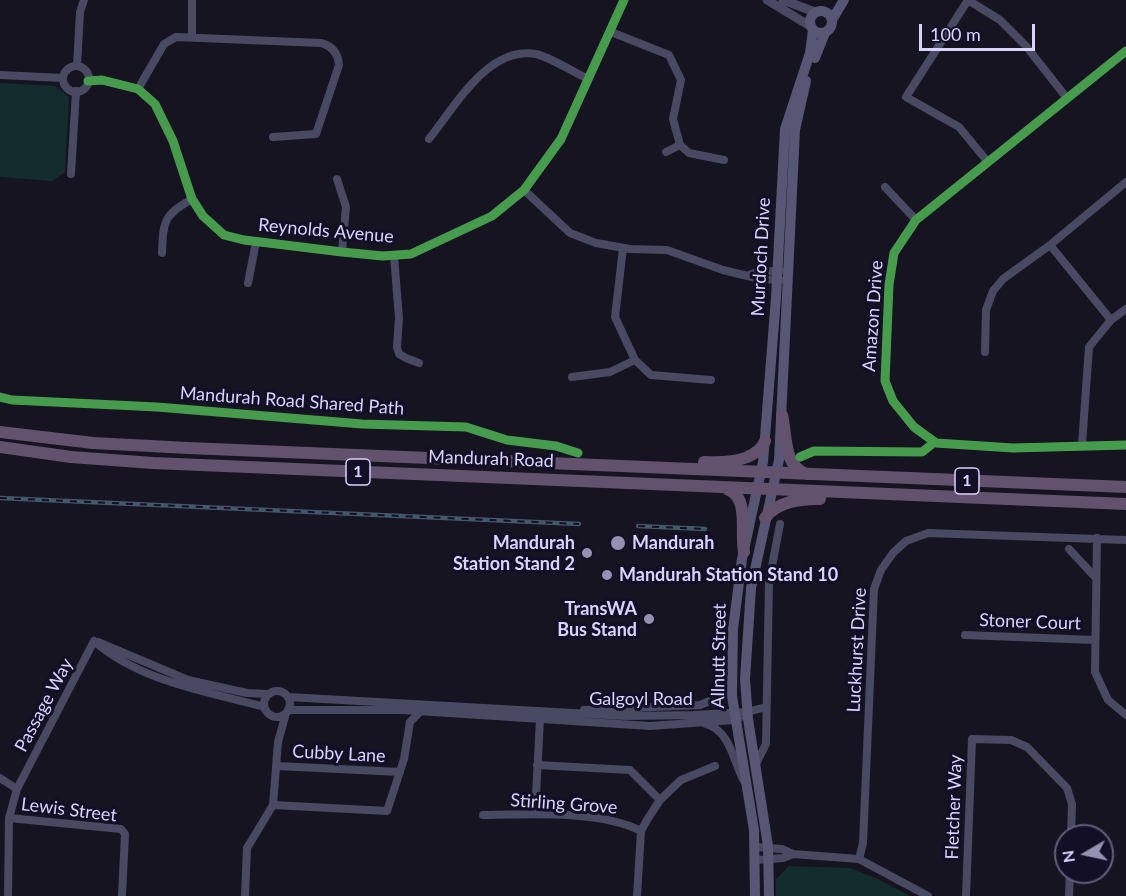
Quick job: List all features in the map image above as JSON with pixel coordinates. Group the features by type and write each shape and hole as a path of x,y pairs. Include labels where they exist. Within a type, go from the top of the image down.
{"highway":[{"path":"782,415 791,462 798,470 808,474"},
{"name":"Mandurah Road","path":"0,432 93,443 1126,487"},
{"path":"664,468 751,456 759,452 765,441"},
{"name":"Mandurah Road","path":"0,447 142,463 1126,504"},
{"path":"718,487 732,491 741,501 744,552"},
{"path":"765,518 777,507 791,502 878,494"}],"main road":[{"name":"Murdoch Drive","path":"773,489 777,473 782,415 785,129 810,53 812,28 810,18 834,0"},
{"name":"Murdoch Drive","path":"758,489 783,276 795,130 805,85 825,33 831,28 832,20 844,0"},
{"path":"818,12 829,14 832,20"},
{"path":"812,28 825,33"},
{"name":"Allnutt Street","path":"755,896 756,847 748,788 734,716 732,675 733,629 744,552 758,489"},
{"name":"Allnutt Street","path":"769,896 768,846 747,712 745,679 751,588 773,489"}],"street":[{"path":"77,66 80,12 84,0"},
{"path":"192,0 192,37"},
{"name":"Reynolds Avenue","path":"138,89 154,104 166,122 192,199 203,216 224,235 256,242 394,256 430,247 492,216 524,190 561,139 586,78 611,32 624,0"},
{"path":"767,0 812,28"},
{"path":"783,0 818,12"},
{"path":"987,161 959,127 906,97 968,0 1000,20 1066,97"},
{"path":"611,32 669,55 678,69 681,80 673,119 680,146 689,153 724,160"},
{"path":"88,81 102,80 138,89 164,44 176,37 321,44 336,52 339,59 336,77 316,134 273,137"},
{"name":"Amazon Drive","path":"1126,51 916,220 894,253 889,285 885,381 901,413 936,443 1013,448 1126,445"},
{"path":"429,139 486,68 509,54 536,54 586,78"},
{"path":"77,66 85,70 88,81 83,90 76,91 65,85 63,78 67,69 77,66"},
{"path":"0,75 63,78"},
{"path":"71,174 76,91"},
{"path":"666,152 680,146"},
{"path":"337,179 346,207 342,252"},
{"path":"985,352 986,310 993,291 1003,279 1050,245 1126,182"},
{"path":"885,187 916,220"},
{"path":"524,190 570,233 596,243 623,248 667,250 723,270 749,275 783,276"},
{"path":"162,253 163,226 166,219 171,212 192,199"},
{"path":"248,283 256,242"},
{"path":"1050,245 1111,320"},
{"path":"623,248 615,317 635,360 651,375 711,380"},
{"path":"394,256 399,318 397,347 399,354 419,363"},
{"path":"1082,445 1089,347 1111,320 1126,309"},
{"path":"572,377 610,372 635,360"},
{"path":"756,767 757,759 765,748 769,582 780,524"},
{"name":"Luckhurst Drive","path":"859,860 863,843 874,589 886,561 906,541 938,532 1126,540"},
{"path":"1097,538 1095,672 1108,700 1126,715"},
{"path":"1069,549 1096,578"},
{"name":"Stoner Court","path":"965,634 1094,640"},
{"name":"Passage Way","path":"8,896 9,818 17,789 94,641 111,646 197,686"},
{"path":"564,713 594,709 628,710 700,705 725,693 732,675"},
{"path":"197,686 247,693 279,692 288,697 287,712 278,742"},
{"path":"197,686 264,707 273,717 278,742 273,806 247,848 245,896"},
{"path":"264,707 267,694"},
{"name":"Galgoyl Road","path":"288,697 564,713 734,716"},
{"name":"Galgoyl Road","path":"287,712 402,710 651,726 700,723 766,707"},
{"path":"402,710 410,722"},
{"path":"273,717 287,712"},
{"path":"273,806 387,811 400,772 410,722 420,712"},
{"path":"535,814 540,720"},
{"path":"700,723 713,726 722,734 748,788"},
{"name":"Fletcher Way","path":"966,896 972,739 1011,740 1027,747 1067,788 1072,804 1071,824"},
{"path":"537,765 630,770 660,800"},
{"name":"Cubby Lane","path":"277,766 400,772"},
{"path":"637,896 641,831 660,800 681,780 715,766"},
{"path":"0,778 17,789"},
{"name":"Stirling Grove","path":"483,815 535,814 613,820 641,831"},
{"name":"Lewis Street","path":"9,818 116,828 125,834 122,896"},
{"path":"756,847 768,846 793,854 859,860 928,896"},
{"path":"757,860 769,860 793,854"}],"green space":[{"path":"0,83 55,86 69,97 65,172 52,181 0,177"},
{"path":"789,866 850,868 878,879 910,896 776,896 776,879"}],"railway":[{"path":"0,498 579,524"},
{"path":"638,526 705,529"}],"cycle path":[{"path":"88,81 102,80 138,89 155,104 173,141 192,199 203,216 224,235 244,240 342,252 383,256 411,254 492,216 524,190 561,139 624,0"},
{"path":"1126,51 916,220 894,253 889,285 885,381 893,401 914,427 936,443 1013,448 1126,445"},
{"name":"Mandurah Road Shared Path","path":"0,397 12,400 157,407 362,424 466,427 507,440 556,446 578,453"},
{"path":"800,457 814,451 922,452 931,445"}],"place":[{"name":"Mandurah","path":"618,543"},
{"name":"Mandurah Station Stand 2","path":"587,553"},
{"name":"Mandurah Station Stand 10","path":"607,575"},
{"name":"TransWA Bus Stand","path":"649,619"}]}
